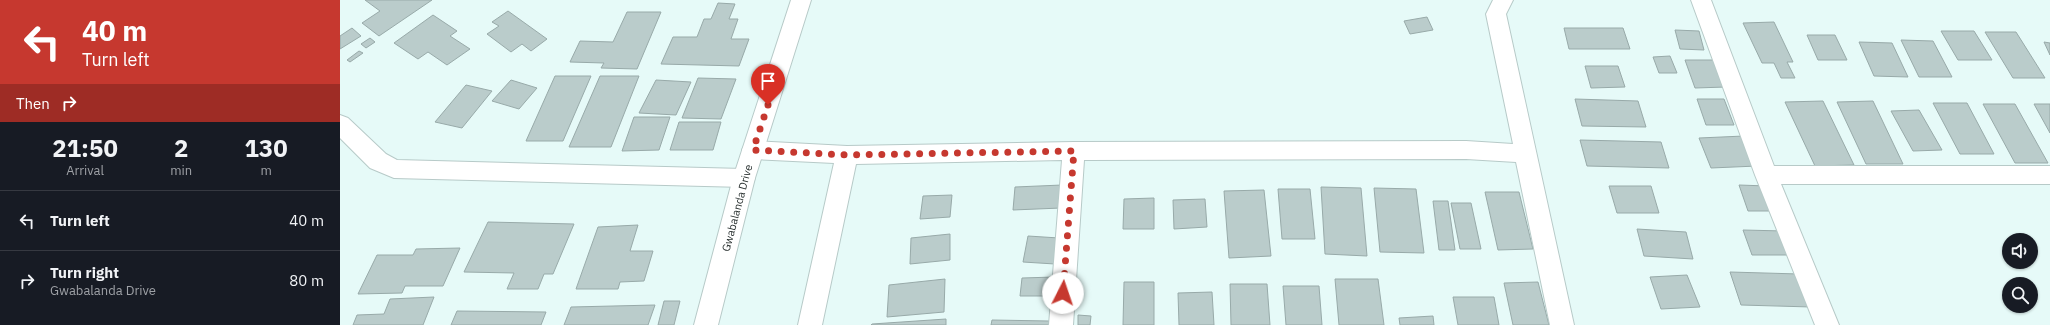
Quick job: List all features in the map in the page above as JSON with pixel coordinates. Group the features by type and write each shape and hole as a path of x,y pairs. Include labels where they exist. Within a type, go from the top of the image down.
{"street":[{"name":"Gwabalanda Drive","path":"706,325 744,178 801,0"},
{"path":"1503,0 1496,14 1527,154 1562,325"},
{"path":"1701,0 1766,175 1827,325"},
{"path":"340,124 378,161 394,169 420,171 744,178"},
{"path":"753,150 847,155 1074,151 1466,150 1527,154"},
{"path":"1061,325 1074,151"},
{"path":"810,325 847,155"},
{"path":"1766,175 2050,175"}],"building":[{"path":"365,0 432,0 379,36 362,23 380,11"},
{"path":"718,3 735,4 729,19 738,19 731,39 749,39 739,66 661,64 673,37 697,37 704,19 711,19"},
{"path":"508,11 547,39 531,51 522,44 511,52 487,34 499,26 492,22"},
{"path":"627,12 661,12 637,69 601,68 604,63 570,62 580,41 613,42"},
{"path":"433,15 457,31 450,36 470,49 447,65 428,52 418,59 394,43"},
{"path":"1427,17 1433,30 1410,34 1404,21"},
{"path":"1774,22 1793,62 1787,62 1795,78 1781,78 1774,63 1762,63 1743,23"},
{"path":"352,28 361,36 340,49 340,36"},
{"path":"1564,28 1623,28 1630,49 1569,49"},
{"path":"1675,30 1699,31 1704,50 1680,49"},
{"path":"1941,31 1974,31 1992,60 1958,60"},
{"path":"1985,32 2016,32 2045,78 2013,78"},
{"path":"1807,35 1835,35 1847,60 1818,60"},
{"path":"370,38 375,42 366,48 361,44"},
{"path":"1901,40 1933,41 1952,77 1919,77"},
{"path":"1859,42 1892,43 1908,77 1874,76"},
{"path":"2044,42 2050,43 2050,55"},
{"path":"359,51 363,53 350,62 347,60"},
{"path":"1670,56 1677,73 1659,73 1653,57"},
{"path":"1685,60 1715,60 1726,87 1695,88"},
{"path":"1585,66 1618,66 1625,87 1591,88"},
{"path":"555,76 591,76 563,141 526,141"},
{"path":"600,76 639,76 611,147 569,147"},
{"path":"698,78 736,79 721,119 682,118"},
{"path":"511,80 537,88 519,109 492,101"},
{"path":"656,80 691,82 676,115 639,113"},
{"path":"466,85 492,91 462,128 435,122"},
{"path":"1575,99 1638,101 1646,127 1582,126"},
{"path":"1697,99 1724,99 1734,125 1706,125"},
{"path":"1823,101 1854,165 1815,166 1785,102"},
{"path":"1873,101 1903,164 1866,164 1837,102"},
{"path":"1933,103 1967,103 1994,154 1960,154"},
{"path":"1983,104 2015,104 2048,163 2015,163"},
{"path":"2034,104 2050,104 2050,133"},
{"path":"1919,110 1942,150 1913,151 1891,111"},
{"path":"634,117 670,117 659,150 622,151"},
{"path":"679,122 721,122 713,150 670,150"},
{"path":"1744,136 1757,166 1711,168 1699,138"},
{"path":"1580,140 1661,142 1669,168 1587,166"},
{"path":"1062,185 1061,208 1013,210 1015,187"},
{"path":"1739,185 1767,186 1775,211 1748,211"},
{"path":"1609,186 1651,186 1659,213 1617,213"},
{"path":"1321,187 1361,188 1367,256 1325,254"},
{"path":"1374,188 1416,189 1424,253 1380,252"},
{"path":"1278,189 1310,189 1315,239 1282,239"},
{"path":"1264,190 1271,256 1229,258 1224,191"},
{"path":"1485,192 1519,192 1533,249 1498,250"},
{"path":"952,195 950,217 920,219 923,196"},
{"path":"1154,198 1154,229 1123,229 1124,199"},
{"path":"1205,199 1207,227 1174,229 1173,200"},
{"path":"1433,201 1448,201 1455,250 1439,250"},
{"path":"1451,203 1471,203 1481,249 1460,249"},
{"path":"488,222 574,224 553,274 544,274 538,289 507,289 514,273 464,272"},
{"path":"638,225 630,251 653,251 644,281 620,282 618,289 576,289 598,227"},
{"path":"1637,229 1686,232 1693,259 1644,256"},
{"path":"1743,230 1784,231 1793,255 1752,255"},
{"path":"950,234 950,260 910,264 911,238"},
{"path":"1028,236 1059,238 1055,264 1023,262"},
{"path":"460,248 443,286 405,286 402,293 358,294 377,255 413,255 416,249"},
{"path":"1730,272 1799,274 1811,307 1741,305"},
{"path":"1687,275 1700,307 1661,309 1650,277"},
{"path":"1054,277 1053,296 1020,296 1022,278"},
{"path":"945,279 944,312 887,317 889,285"},
{"path":"1335,279 1378,279 1384,325 1339,325"},
{"path":"1124,282 1154,282 1154,325 1123,325"},
{"path":"1538,282 1549,325 1513,325 1504,283"},
{"path":"1230,284 1267,284 1270,325 1231,325"},
{"path":"1283,286 1319,286 1322,325 1286,325"},
{"path":"1212,292 1214,325 1179,325 1178,293"},
{"path":"434,297 423,325 353,325 357,315 384,314 390,299"},
{"path":"1453,297 1494,297 1499,325 1458,325"},
{"path":"664,301 680,301 674,325 658,325"},
{"path":"655,305 648,325 564,325 571,307"},
{"path":"457,311 546,312 541,325 451,325"},
{"path":"1078,315 1091,316 1090,325 1078,325"},
{"path":"1433,316 1434,325 1400,325 1399,318"},
{"path":"946,319 946,325 871,325 872,324"},
{"path":"992,320 1049,321 1049,325 991,325"}],"route":[{"path":"768,105 753,150 847,155 1074,151 1063,293"}]}
